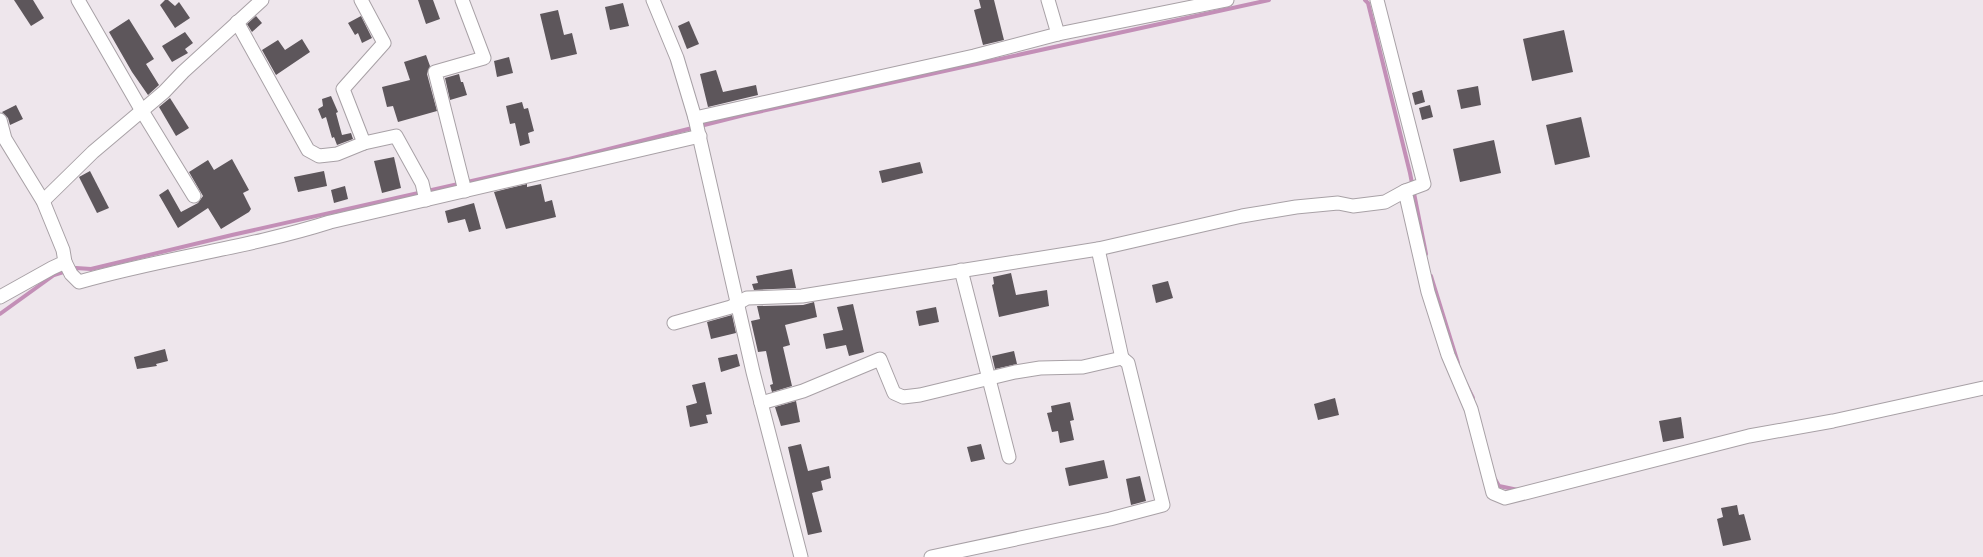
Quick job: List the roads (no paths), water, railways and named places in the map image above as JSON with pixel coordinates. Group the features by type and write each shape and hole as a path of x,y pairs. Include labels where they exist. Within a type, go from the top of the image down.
{"street":[{"path":"78,0 142,111 194,196"},
{"path":"43,201 93,152 164,92 183,72 262,0"},
{"path":"361,0 384,43 344,89 364,143"},
{"path":"462,0 484,58 435,72 465,191"},
{"path":"653,0 677,58 696,118 761,403 801,557"},
{"path":"1048,0 1058,34"},
{"path":"696,118 974,56 1058,34 1226,0"},
{"path":"674,323 731,307 747,298 802,296 1098,248 1242,216 1296,207 1338,203 1353,206 1385,202 1404,191 1424,184 1377,0"},
{"path":"238,22 308,150 319,156 336,154 364,143 396,136 422,184 426,200"},
{"path":"0,120 5,139 43,201 63,250 65,262 70,274 79,282 118,270 187,258 290,235 330,222 700,136"},
{"path":"1404,191 1428,292 1448,354 1471,409 1493,493 1505,498 1749,436 1833,421 1983,388"},
{"path":"931,557 1110,519 1163,505 1128,363 1122,358 1098,248"},
{"path":"0,297 65,262"},
{"path":"961,270 1009,457"},
{"path":"761,403 803,391 880,359 894,393 903,397 920,395 988,378 1040,368 1083,367 1122,358"}],"waterway":[{"path":"0,314 54,275 76,268 91,269 232,235 569,159 744,115 1269,0"},
{"path":"1365,0 1368,3 1410,173 1426,254"},
{"path":"1431,276 1458,363"},
{"path":"1466,384 1473,398"},
{"path":"1495,479 1499,486 1518,490"}]}
